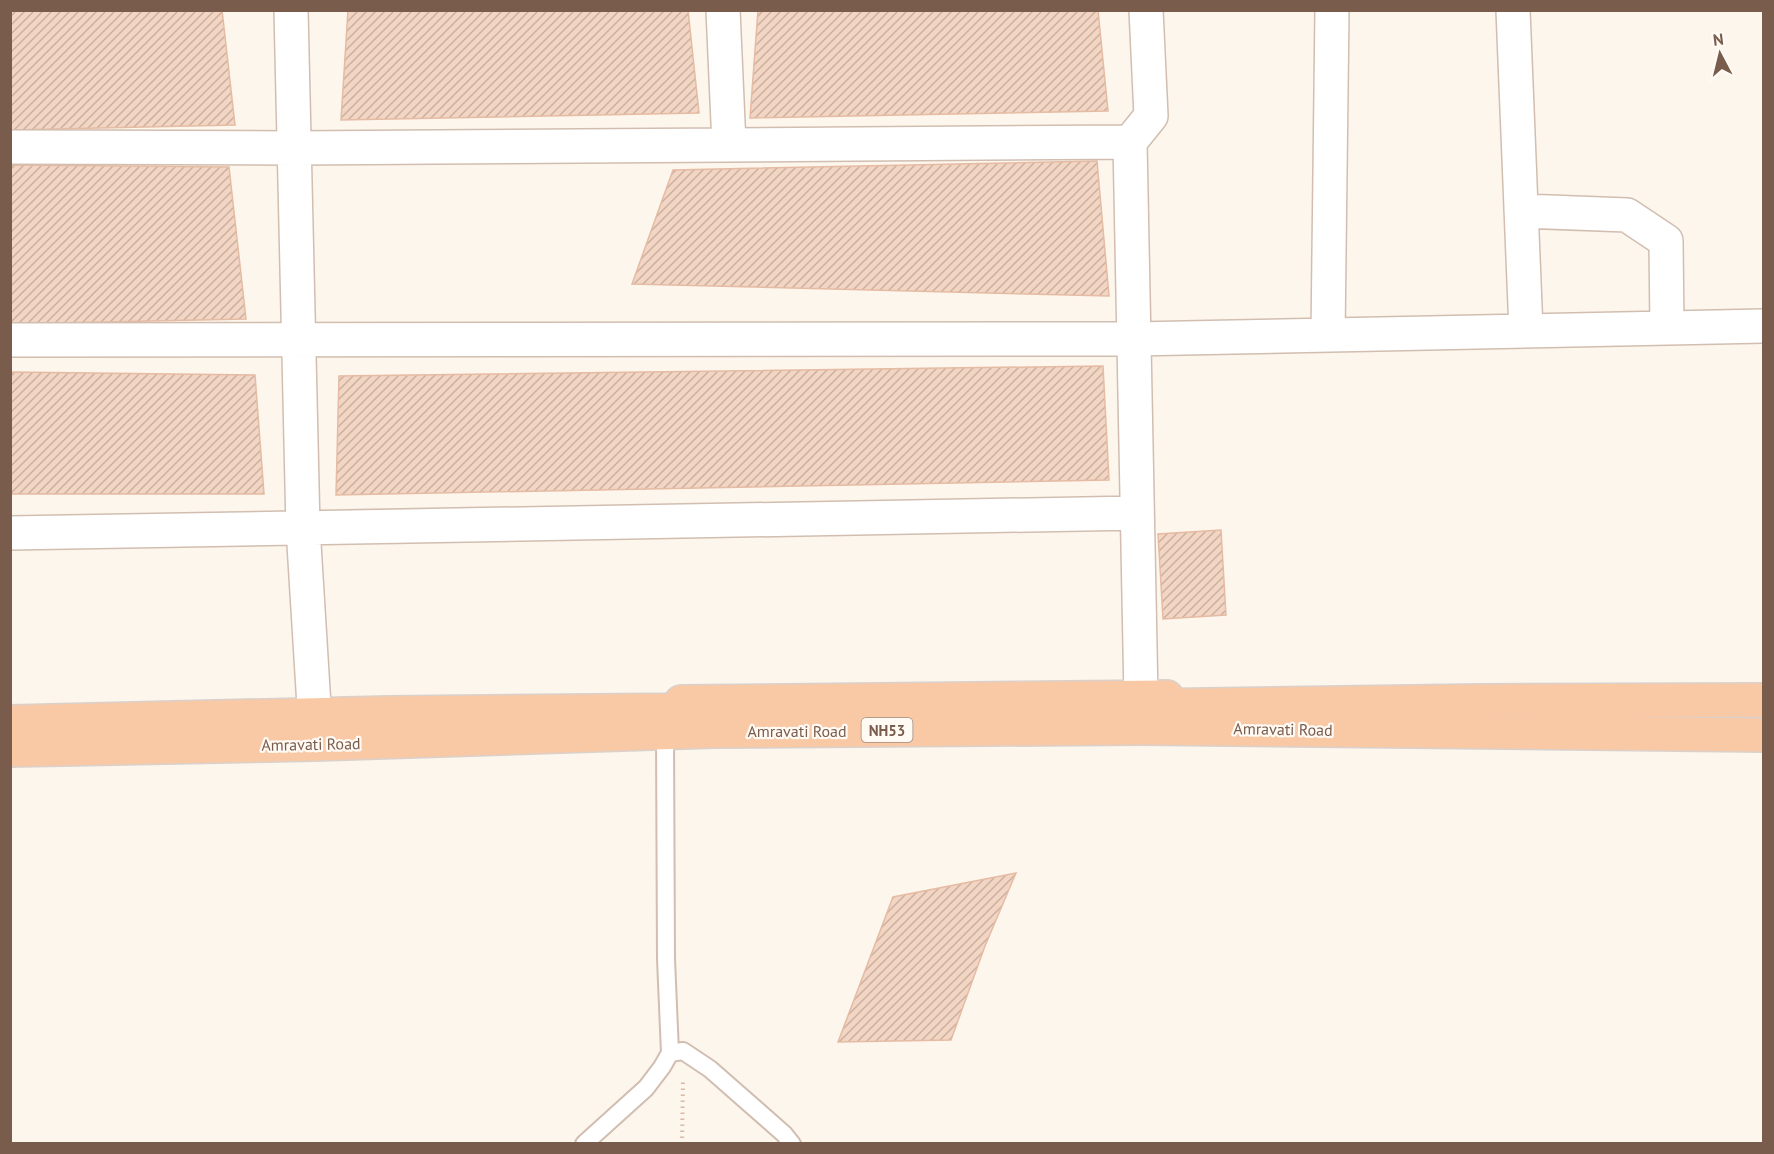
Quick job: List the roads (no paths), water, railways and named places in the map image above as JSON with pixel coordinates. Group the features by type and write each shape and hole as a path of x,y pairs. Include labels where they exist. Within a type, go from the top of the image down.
{"highway":[{"name":"Amravati Road","path":"10,707 1141,698 1764,686"},
{"path":"10,722 399,713 1764,700"},
{"path":"10,739 315,730 833,722 1764,721"},
{"name":"Amravati Road","path":"10,750 737,731 1142,728 1764,735"}],"street":[{"path":"291,10 303,528 314,706"},
{"path":"723,10 729,145"},
{"path":"1141,698 1130,142 1151,116 1146,10"},
{"path":"1328,335 1332,10"},
{"path":"1513,10 1526,331"},
{"path":"10,147 294,148 1130,142"},
{"path":"1521,211 1626,215 1666,241 1667,328"},
{"path":"10,340 1134,339 1764,326"},
{"path":"10,532 1137,513"}],"lane":[{"path":"584,1143 646,1088 676,1052 666,959 665,734"},
{"path":"676,1052 710,1069 792,1143"},
{"path":"776,1127 800,1143"}]}
